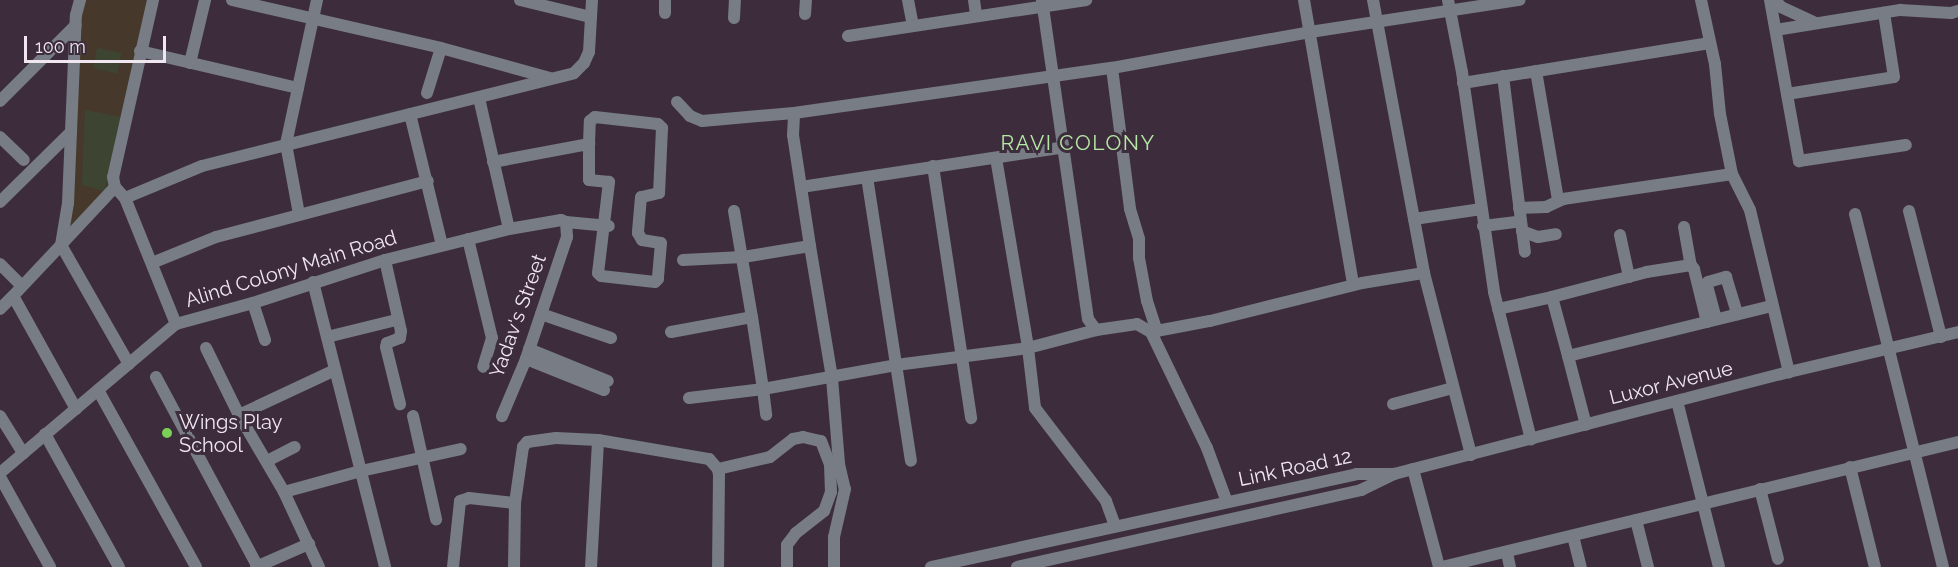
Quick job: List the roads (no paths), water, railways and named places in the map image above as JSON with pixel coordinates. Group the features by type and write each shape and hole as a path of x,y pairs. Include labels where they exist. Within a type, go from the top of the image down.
{"street":[{"path":"80,0 76,25 68,203 61,245 129,364"},
{"path":"153,0 115,165 115,187 125,198 176,324"},
{"path":"190,63 205,0"},
{"path":"232,0 441,48 552,79"},
{"path":"299,214 286,144 317,0"},
{"path":"520,0 591,17"},
{"path":"125,198 202,166 574,73 584,63 588,52 592,0"},
{"path":"735,0 735,18"},
{"path":"805,14 806,0"},
{"path":"908,0 913,26"},
{"path":"974,0 976,15"},
{"path":"848,36 1043,4 1086,0"},
{"path":"1304,0 1353,285"},
{"path":"1373,0 1424,273 1471,455"},
{"path":"1701,0 1732,174 1750,210 1789,372"},
{"path":"1770,0 1800,161 1906,145"},
{"path":"1775,0 1781,7 1815,23"},
{"path":"677,102 690,116 702,121 794,113 1112,68 1377,22 1448,6 1513,1"},
{"path":"1043,4 1088,319 1096,330"},
{"path":"1448,6 1463,83 1483,226 1498,309 1532,439"},
{"path":"1776,30 1918,9 1951,13 1958,11"},
{"path":"1787,94 1894,77 1884,13"},
{"path":"0,101 76,25"},
{"path":"1463,83 1710,43"},
{"path":"427,93 441,48"},
{"path":"140,51 298,88"},
{"path":"1112,68 1130,209 1139,239 1139,258 1154,331 1207,448 1227,502"},
{"path":"1536,71 1558,200"},
{"path":"1503,76 1525,252"},
{"path":"478,98 509,229"},
{"path":"794,113 793,135 832,378 839,464 845,489 836,531 834,567"},
{"path":"410,114 442,245"},
{"path":"595,117 658,124 662,128 659,193 641,197 638,233 642,240 662,243 658,279 655,282 601,276 598,269 606,225 609,182 589,180 589,144 590,122 595,117"},
{"path":"0,202 71,132"},
{"path":"0,137 24,160"},
{"path":"493,162 589,144"},
{"path":"801,187 1064,147"},
{"path":"996,158 1028,348 1035,408 1106,501 1115,526"},
{"path":"933,166 971,418"},
{"path":"1519,208 1546,207 1558,200 1732,174"},
{"path":"867,177 911,461"},
{"path":"152,263 216,237 428,181"},
{"path":"0,309 115,187"},
{"path":"1414,219 1481,209"},
{"path":"734,211 766,415"},
{"path":"1909,211 1941,337"},
{"path":"1855,214 1943,567"},
{"name":"Alind Colony Main Road","path":"0,475 45,434 176,324 253,303 385,260 509,229 561,220 567,225 606,225"},
{"name":"Yadav's Street","path":"502,416 528,354 567,225"},
{"path":"1483,226 1522,226 1538,237 1556,234"},
{"path":"1684,227 1691,265 1713,318"},
{"path":"1620,235 1629,277"},
{"path":"468,239 492,338 483,368"},
{"path":"683,261 743,257 810,246"},
{"path":"385,260 401,335 387,343 386,347 400,404"},
{"path":"0,264 22,286"},
{"path":"1498,309 1629,277 1691,265"},
{"path":"689,398 832,378 896,365 1028,348 1096,330 1137,324 1154,331 1210,321 1353,285 1424,273"},
{"path":"1713,318 1707,285 1708,282 1726,277 1736,312"},
{"path":"313,282 385,567"},
{"path":"13,296 76,409"},
{"path":"1552,297 1586,425"},
{"path":"253,303 265,340"},
{"path":"1568,356 1736,312 1772,306"},
{"path":"541,314 611,338"},
{"path":"671,332 752,316"},
{"path":"327,338 392,321"},
{"name":"Luxor Avenue","path":"1394,474 1789,372 1958,332"},
{"path":"206,348 239,416 284,492 319,567"},
{"path":"528,354 606,385"},
{"path":"239,416 335,370"},
{"path":"156,377 257,567 309,544"},
{"path":"1393,404 1453,388"},
{"path":"98,390 196,567"},
{"path":"1677,401 1719,567"},
{"path":"0,416 24,453"},
{"path":"413,416 435,519"},
{"path":"45,434 119,567"},
{"path":"514,567 515,503 523,447 527,442 556,438 598,440 709,459 718,470 718,567"},
{"path":"718,470 770,457 793,439 815,438 825,448 830,464 831,492 826,506 796,533 787,545 787,567"},
{"path":"591,567 598,440"},
{"path":"1413,470 1440,567 1507,553 1958,442"},
{"path":"267,461 295,447"},
{"path":"284,492 361,471 461,449"},
{"path":"1850,467 1875,567"},
{"name":"Link Road 12","path":"931,567 1356,474 1394,474"},
{"name":"Link Road 12","path":"1017,567 1361,490 1394,474"},
{"path":"0,475 50,567"},
{"path":"1760,489 1778,559"},
{"path":"453,567 460,501 469,498 515,503"},
{"path":"826,506 840,515"},
{"path":"813,520 836,531"},
{"path":"1636,520 1648,567"},
{"path":"1573,536 1581,567"},
{"path":"1507,553 1510,567"}],"place":[{"name":"Wings Play School","path":"167,433"}],"district":[{"name":"RAVI COLONY","path":"1078,143"}]}
